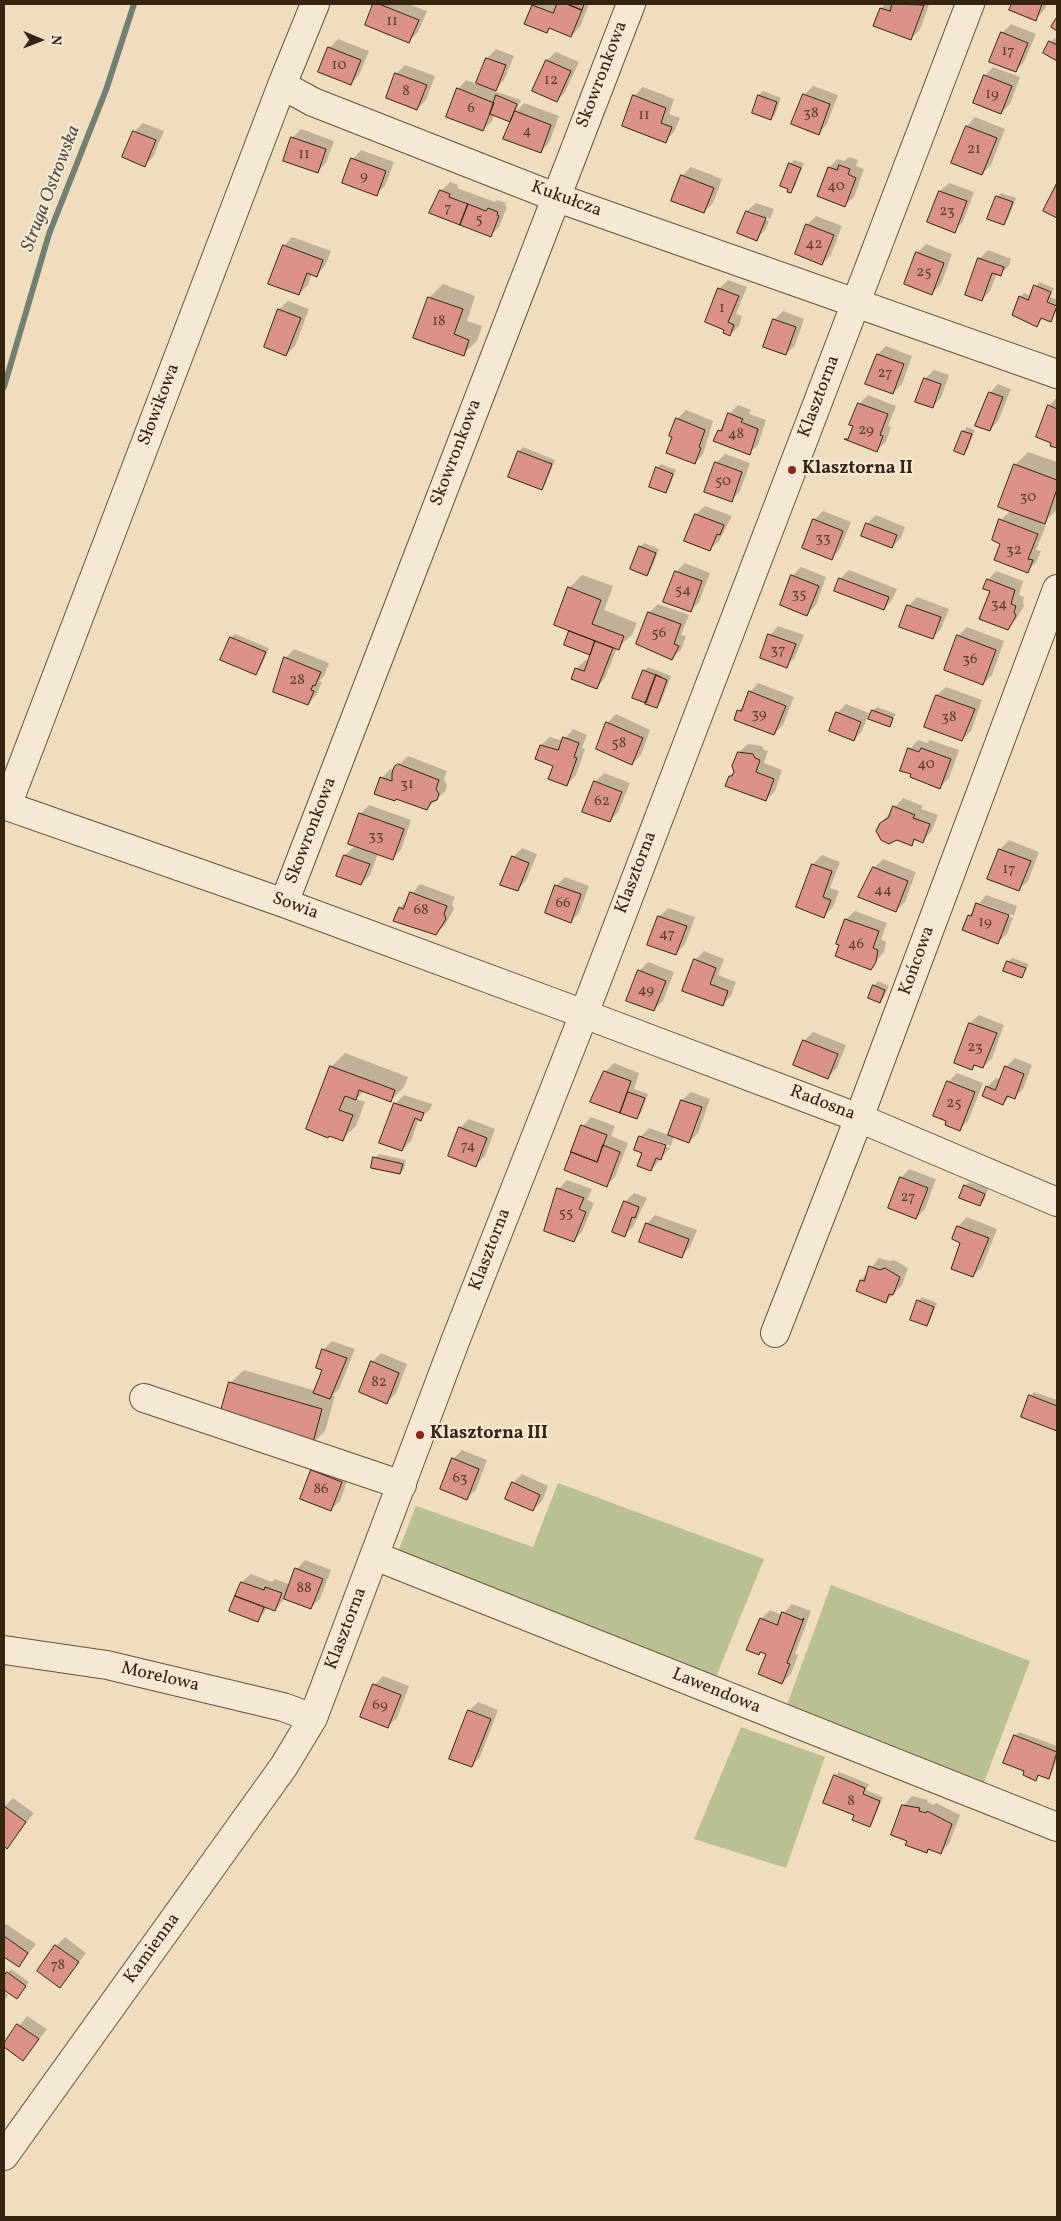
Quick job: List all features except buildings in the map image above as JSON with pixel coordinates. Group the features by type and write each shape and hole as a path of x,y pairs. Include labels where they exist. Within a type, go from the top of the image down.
{"street":[{"name":"Słowikowa","path":"5,806 282,85 315,4"},
{"name":"Skowronkowa","path":"284,903 630,4"},
{"name":"Klasztorna","path":"307,1729 375,1556 456,1339 584,1014 970,4"},
{"name":"Kukułcza","path":"282,85 313,102 555,197 1057,374"},
{"name":"Końcowa","path":"776,1333 860,1118 1057,589"},
{"name":"Sowia","path":"5,806 284,903 584,1014"},
{"name":"Radosna","path":"584,1014 860,1118 1057,1202"},
{"path":"144,1398 402,1484"},
{"name":"Lawendowa","path":"375,1556 1057,1827"},
{"name":"Morelowa","path":"4,1650 107,1665 283,1707 307,1729"},
{"name":"Kamienna","path":"4,2156 307,1729"}],"green space":[{"path":"558,1483 764,1559 714,1682 406,1557 399,1549 416,1506 533,1547"},
{"path":"831,1585 1030,1661 983,1785 785,1710"},
{"path":"741,1727 825,1757 786,1868 694,1839"}],"waterway":[{"name":"Struga Ostrowska","path":"4,387 49,234 106,90 134,4"}],"place":[{"name":"Klasztorna II","path":"792,470"},
{"name":"Klasztorna III","path":"420,1435"}]}
